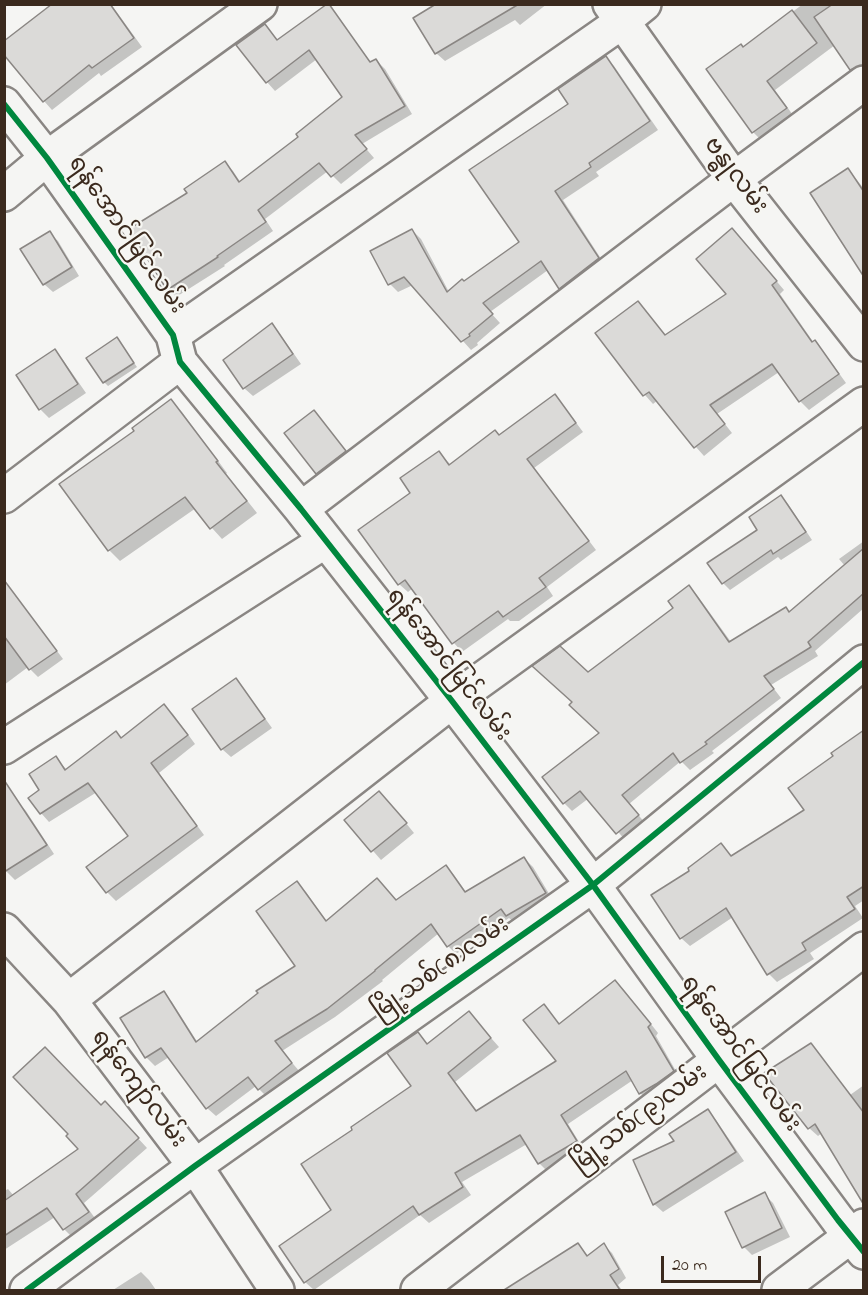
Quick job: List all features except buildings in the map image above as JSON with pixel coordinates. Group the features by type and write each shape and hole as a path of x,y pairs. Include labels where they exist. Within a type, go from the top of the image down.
{"street":[{"path":"4,194 47,158 260,4"},
{"path":"4,496 177,349 626,10"},
{"name":"ဗန္ဓုလမ်း","path":"626,10 734,179 864,344"},
{"path":"301,509 734,179 864,83"},
{"name":"ရန်အောင်မြင်လမ်း","path":"4,104 47,158 177,349 594,885 719,1060 859,1238"},
{"path":"69,1000 452,701 864,404"},
{"path":"4,747 325,541"},
{"name":"မြို့သစ်(၈)လမ်း","path":"27,1290 195,1166 594,885 864,662"},
{"name":"ရန်ကျော်လမ်း","path":"4,930 69,1000 195,1166 277,1290"},
{"name":"မြို့သစ်(၉)လမ်း","path":"418,1290 864,949"},
{"path":"779,1290 859,1238"}],"cycle path":[{"path":"4,104 47,158 173,335 180,362 301,509 452,701 593,885 719,1060 864,1252"},
{"path":"27,1290 195,1166 593,885 864,662"}]}
